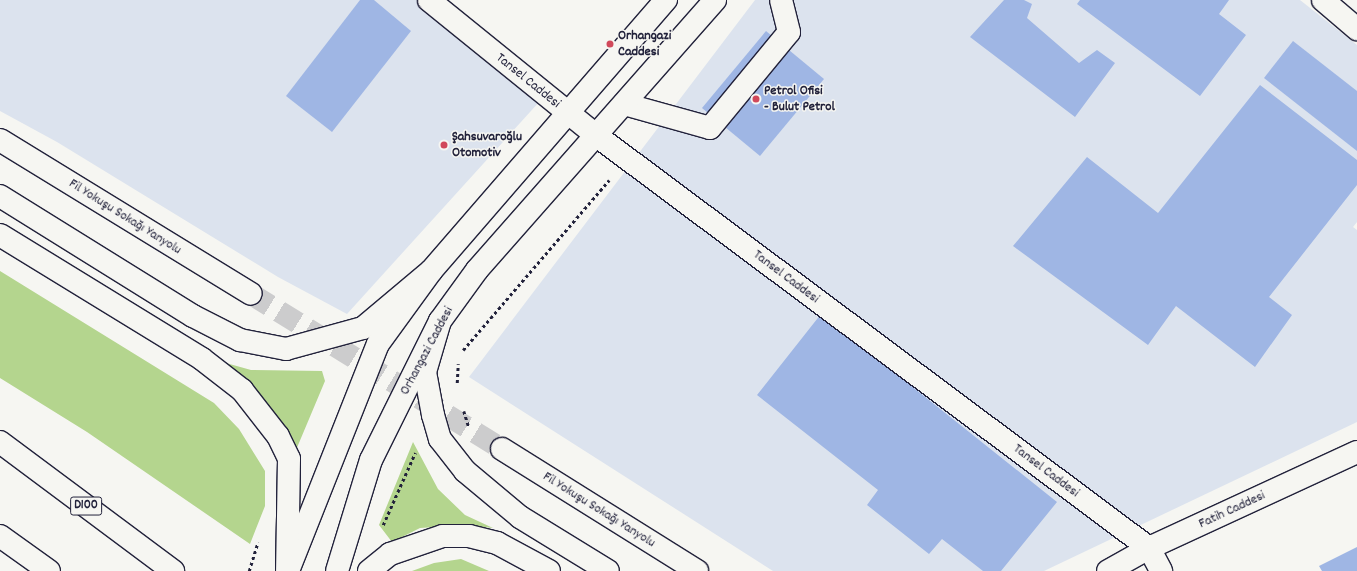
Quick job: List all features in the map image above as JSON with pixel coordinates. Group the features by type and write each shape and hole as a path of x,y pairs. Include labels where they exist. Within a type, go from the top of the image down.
{"main road":[{"name":"Tansel Caddesi","path":"428,0 597,136 1149,548"},
{"path":"287,571 378,344 431,271 566,112 666,0"},
{"name":"Orhangazi Caddesi","path":"337,571 371,460 440,322 477,270 597,136 715,0"},
{"path":"624,104 710,128 789,32 781,0"},
{"path":"1323,0 1357,29"},
{"name":"Fil Yokuşu Sokağı Yanyolu","path":"0,140 251,294"},
{"path":"0,196 193,316 240,340 286,348 363,328 431,271"},
{"path":"0,235 202,359 242,390 278,436 289,459 287,571"},
{"path":"440,322 425,372 433,415 440,440 466,471 520,517 608,571"},
{"name":"D100","path":"0,442 173,571"},
{"name":"Fil Yokuşu Sokağı Yanyolu","path":"502,449 691,568"},
{"name":"Fatih Caddesi","path":"1108,571 1149,548 1357,452"},
{"path":"0,536 48,571"},
{"path":"369,571 390,554 443,536 469,536 497,543 549,571"},
{"path":"1149,548 1161,571"}],"path":[{"path":"459,354 627,158"},
{"path":"457,390 458,362"},
{"path":"462,405 469,428"},
{"path":"381,532 417,450"},
{"path":"249,571 256,548"}],"shaded area":[{"path":"0,0 436,0 550,90 347,314 278,277 57,142 0,111"},
{"path":"755,0 1300,0 1357,45 1357,222 1353,227 1357,230 1357,422 1044,571 773,571 469,377"}],"green space":[{"path":"0,271 214,403 239,429 265,471 265,506 250,544 87,432 0,378"},
{"path":"226,363 251,370 322,371 325,381 296,450 254,386 228,370"},
{"path":"413,442 438,489 465,515 493,528 465,525 420,528 392,542 379,525"},
{"path":"461,559 489,571 412,571 434,563"}],"building":[{"path":"360,0 374,0 411,31 332,132 286,96"},
{"path":"1004,0 1024,0 1032,4 1027,18 1079,63 1097,50 1115,63 1075,117 970,37"},
{"path":"1080,0 1229,0 1219,14 1246,35 1200,96 1077,4"},
{"path":"766,31 824,79 760,156 702,108"},
{"path":"1293,41 1357,91 1357,151 1264,78"},
{"path":"1260,85 1357,160 1357,185 1269,297 1292,315 1255,367 1176,306 1148,345 1013,246 1087,157 1158,213"},
{"path":"821,314 1057,502 1001,571 983,571 942,539 929,554 867,505 878,490 757,395"},
{"path":"1357,547 1357,571 1322,571 1319,566"}],"tunnel":[{"path":"251,294 502,449"}],"place":[{"name":"Orhangazi Caddesi","path":"610,44"},
{"name":"Petrol Ofisi - Bulut Petrol","path":"756,99"},
{"name":"Şahsuvaroğlu Otomotiv","path":"444,145"}]}
